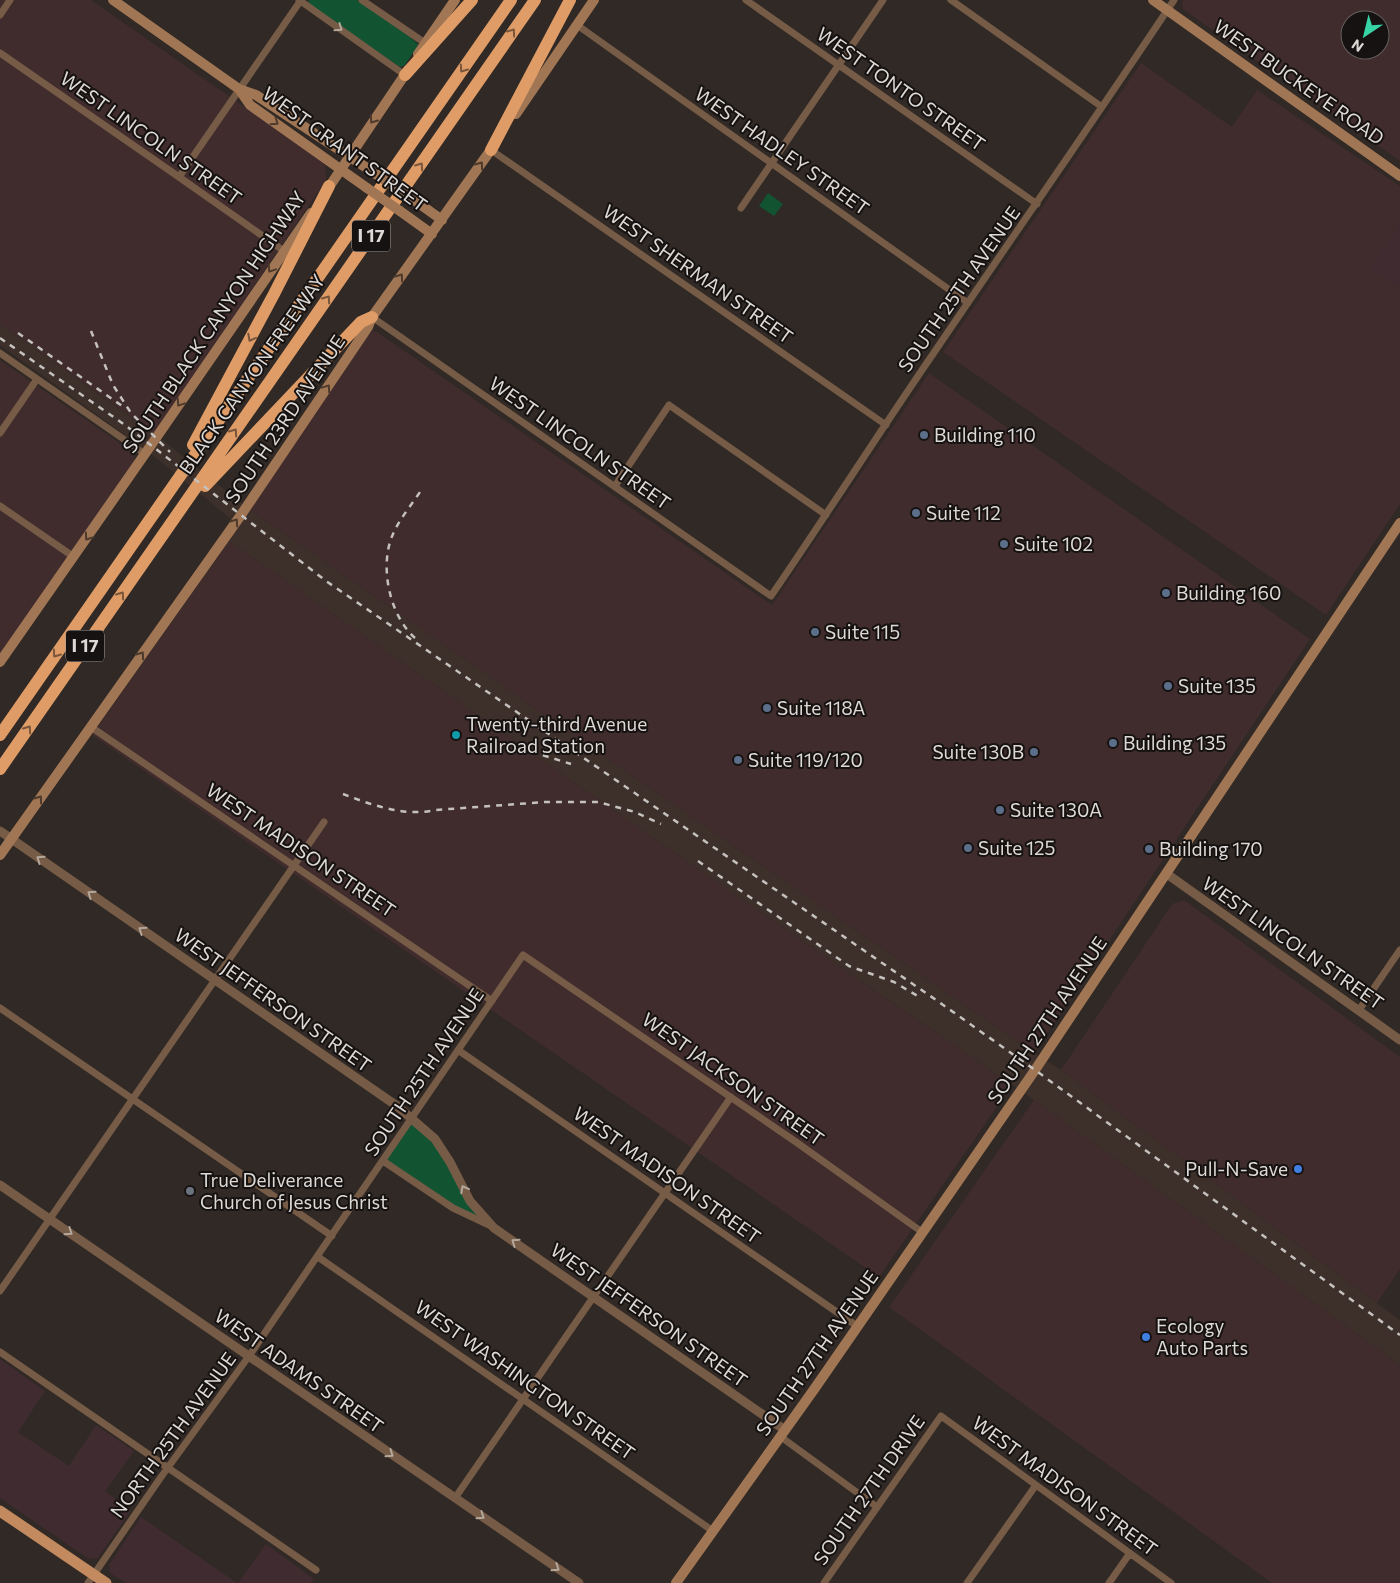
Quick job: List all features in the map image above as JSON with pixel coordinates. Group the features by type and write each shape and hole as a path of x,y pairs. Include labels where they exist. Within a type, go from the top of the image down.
{"highway":[{"path":"405,75 472,0"},
{"name":"BLACK CANYON FREEWAY","path":"0,735 511,0"},
{"name":"BLACK CANYON FREEWAY","path":"0,769 535,0"},
{"path":"491,150 570,0"},
{"path":"164,499 274,294 329,186"},
{"path":"171,523 360,322 372,317"}],"main road":[{"name":"WEST GRANT STREET","path":"113,0 240,89 256,94 349,155 442,220"},
{"name":"SOUTH BLACK CANYON HIGHWAY","path":"0,662 145,454 455,0"},
{"name":"SOUTH 23RD AVENUE","path":"0,855 245,508 368,327 372,317 442,220 594,0"},
{"name":"WEST BUCKEYE ROAD","path":"1153,0 1400,176"},
{"name":"WEST GRANT STREET","path":"240,89 250,104 432,234"},
{"name":"SOUTH 27TH AVENUE","path":"676,1583 783,1433 1167,874 1400,523"},
{"path":"0,1511 91,1579 106,1583"}],"street":[{"path":"0,15 10,0"},
{"path":"180,176 300,0 405,75"},
{"path":"362,0 425,43"},
{"name":"WEST TONTO STREET","path":"746,0 1037,204"},
{"path":"741,208 883,0"},
{"path":"951,0 1102,107"},
{"name":"SOUTH 25TH AVENUE","path":"771,596 1174,0"},
{"name":"WEST HADLEY STREET","path":"577,25 968,303"},
{"name":"WEST LINCOLN STREET","path":"0,53 180,176 284,251"},
{"name":"WEST SHERMAN STREET","path":"491,150 886,425"},
{"name":"WEST LINCOLN STREET","path":"372,317 771,596"},
{"path":"0,353 145,454"},
{"path":"0,433 37,379"},
{"path":"614,486 668,405 826,515"},
{"path":"0,506 74,557"},
{"name":"WEST MADISON STREET","path":"91,727 492,1001"},
{"path":"0,1291 216,981 324,822"},
{"name":"WEST JEFFERSON STREET","path":"0,831 389,1100 412,1118 435,1139 450,1162 470,1201 494,1228"},
{"name":"WEST LINCOLN STREET","path":"1167,874 1400,1040"},
{"path":"1360,1010 1400,950"},
{"name":"SOUTH 25TH AVENUE","path":"318,1257 524,954"},
{"name":"WEST JACKSON STREET","path":"524,954 922,1232"},
{"path":"0,1008 332,1236"},
{"name":"WEST MADISON STREET","path":"458,1050 857,1326"},
{"path":"454,1498 731,1097"},
{"name":"WEST JEFFERSON STREET","path":"383,1161 462,1214 469,1215 494,1228 594,1297 783,1433 877,1507"},
{"name":"WEST ADAMS STREET","path":"0,1185 579,1583"},
{"name":"NORTH 25TH AVENUE","path":"91,1579 318,1257"},
{"name":"WEST WASHINGTON STREET","path":"318,1257 713,1531"},
{"path":"0,1352 316,1570"},
{"name":"WEST MADISON STREET","path":"941,1416 1171,1583"},
{"name":"SOUTH 27TH DRIVE","path":"824,1583 941,1416"},
{"path":"967,1583 1036,1485"},
{"path":"1109,1583 1130,1553"}],"shaded area":[{"path":"0,0 91,0 322,161 325,165 326,179 322,186 154,433 0,324"},
{"path":"1183,0 1400,0 1400,161 1184,10 1182,6"},
{"path":"1141,63 1232,127 1257,90 1400,186 1400,224 1370,267 1400,288 1400,504 1326,615 943,352"},
{"path":"1400,224 1400,288 1369,267"},
{"path":"0,324 160,438 249,509 648,787 1061,1070 1400,1320 1400,1365 1034,1100 691,864 229,541 238,525 150,453 0,345"},
{"path":"373,331 772,605 929,373 1310,639 1034,1053 249,509 369,334"},
{"path":"0,360 134,453 135,456 134,461 0,654"},
{"path":"229,541 691,864 1012,1085 879,1277 92,735"},
{"name":"Pull-N-Save","path":"1184,900 1400,1057 1400,1269 1377,1303 1061,1070 1172,904"},
{"name":"Ecology Auto Parts","path":"1034,1100 1400,1365 1400,1583 1272,1583 889,1307"},
{"path":"0,1359 45,1391 18,1432 69,1466 96,1425 134,1451 105,1491 131,1510 98,1558 89,1559 0,1498"},
{"path":"141,1517 237,1583 126,1583 110,1573 109,1565"},
{"path":"266,1544 314,1579 311,1583 238,1583"}],"green space":[{"path":"308,0 357,0 410,37 418,44 417,47 404,66 400,67 310,5"},
{"path":"768,193 783,204 774,216 759,206"},
{"path":"412,1118 425,1129 494,1228 469,1215 383,1161"}],"railway":[{"path":"91,331 113,385 131,413 170,452"},
{"path":"18,333 125,408"},
{"path":"0,338 125,425 326,581 939,1002 1400,1335"},
{"path":"415,638 406,628 393,603 389,589 387,560 393,534 422,489"},
{"path":"520,748 571,764"},
{"path":"343,794 388,809 412,812 545,802 598,802 635,812 661,824"},
{"path":"698,861 849,966 894,982 921,998"}],"place":[{"name":"Building 110","path":"924,435"},
{"name":"Suite 112","path":"916,513"},
{"name":"Suite 102","path":"1004,544"},
{"name":"Building 160","path":"1166,593"},
{"name":"Suite 115","path":"815,632"},
{"name":"Suite 135","path":"1168,686"},
{"name":"Suite 118A","path":"767,708"},
{"name":"Twenty-third Avenue Railroad Station","path":"456,735"},
{"name":"Building 135","path":"1113,743"},
{"name":"Suite 130B","path":"1034,752"},
{"name":"Suite 119/120","path":"738,760"},
{"name":"Suite 130A","path":"1000,810"},
{"name":"Suite 125","path":"968,848"},
{"name":"Building 170","path":"1149,849"},
{"name":"Pull-N-Save","path":"1298,1169"},
{"name":"True Deliverance Church of Jesus Christ","path":"190,1191"},
{"name":"Ecology Auto Parts","path":"1146,1337"}]}
